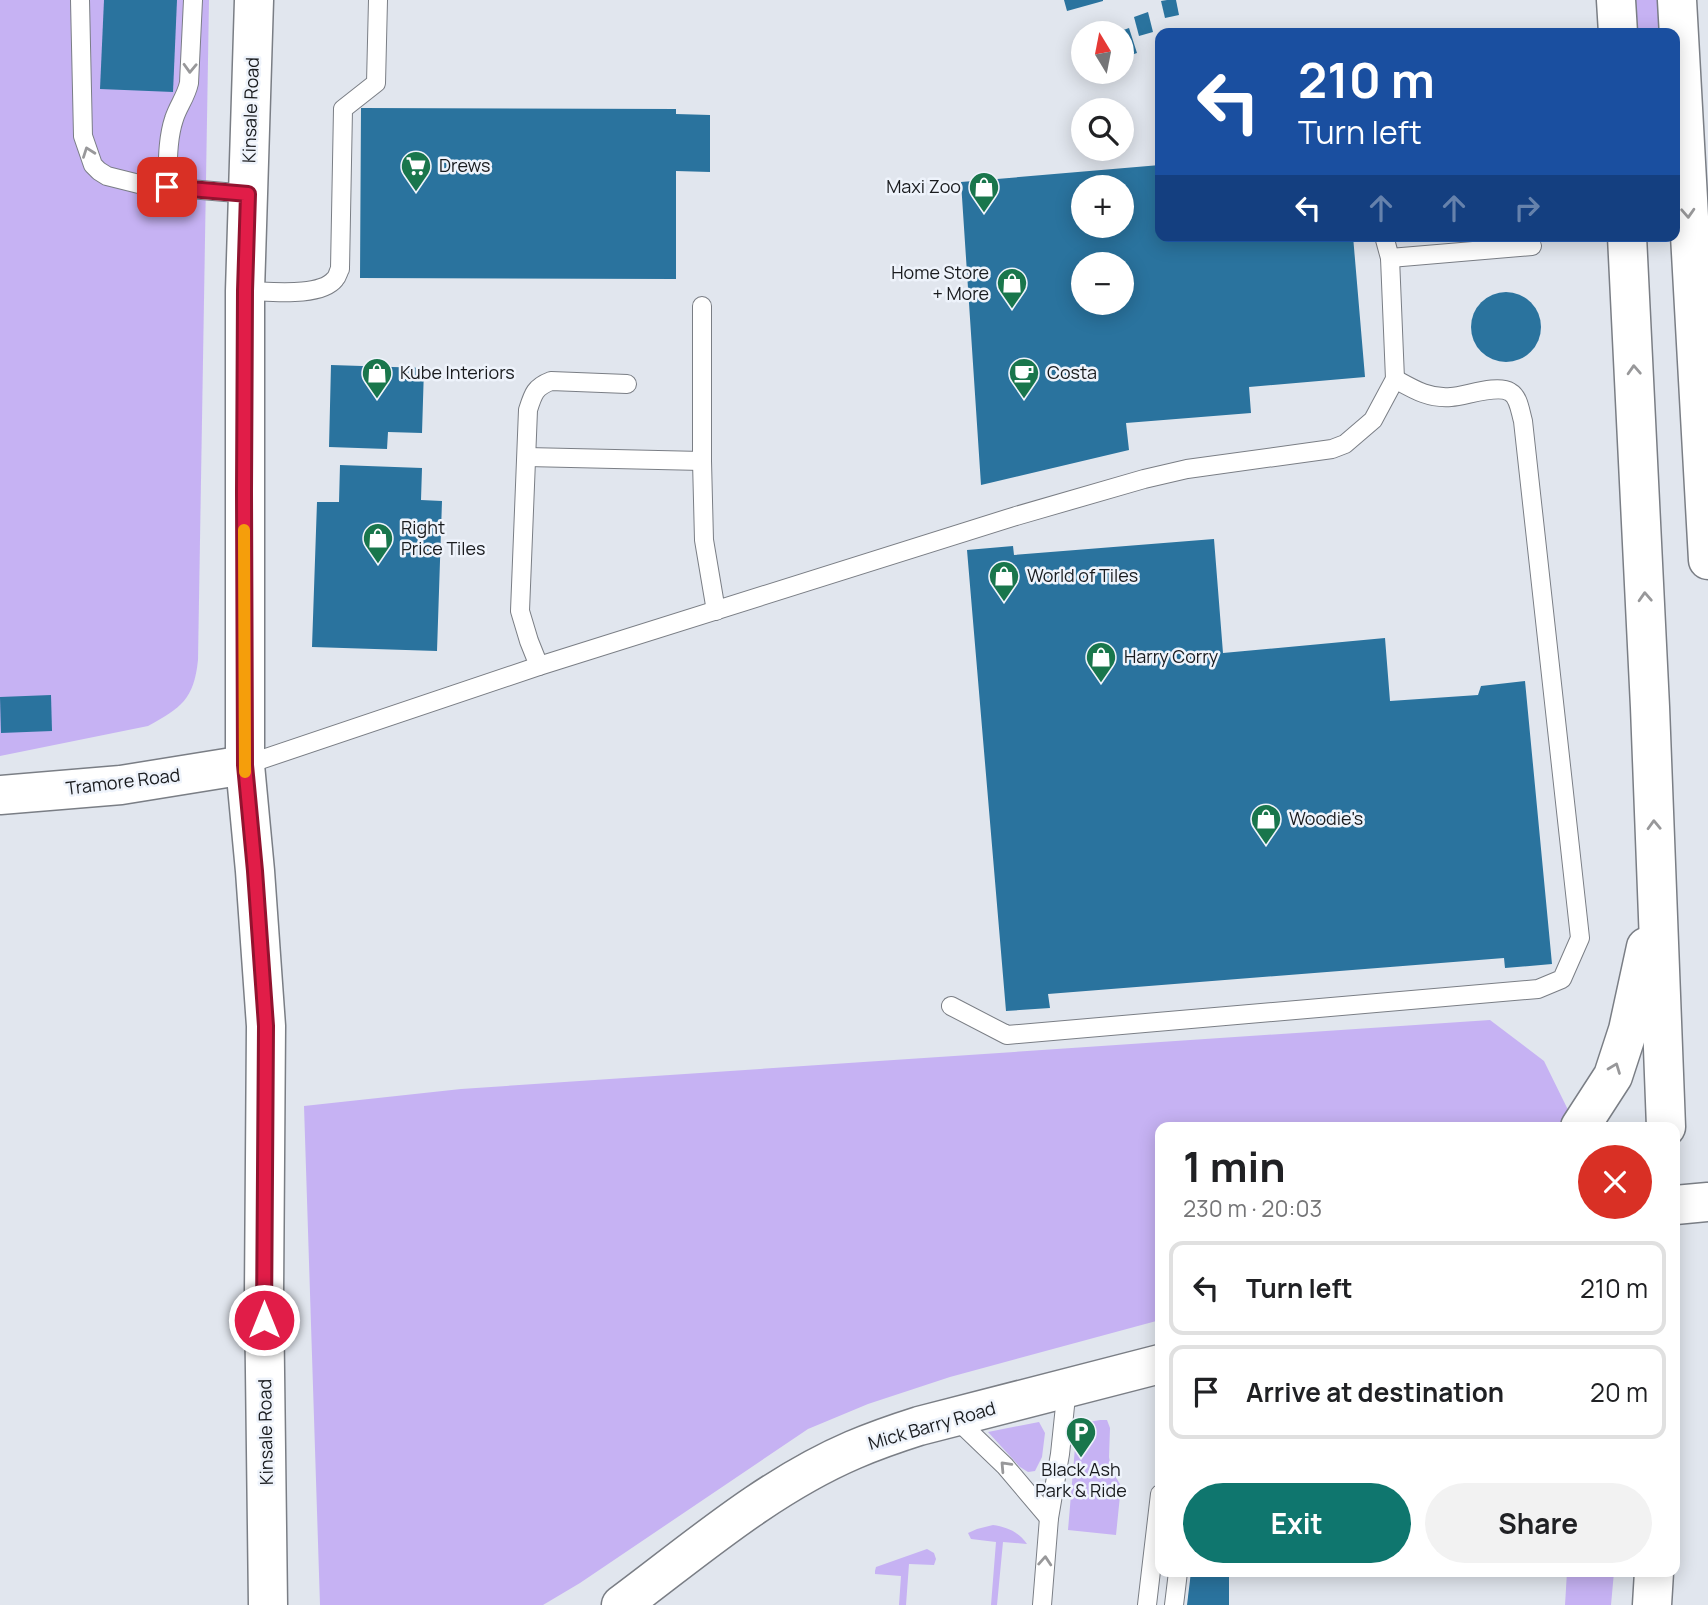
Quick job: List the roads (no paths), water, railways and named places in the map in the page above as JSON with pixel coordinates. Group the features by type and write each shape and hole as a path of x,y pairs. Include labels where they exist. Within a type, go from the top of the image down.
{"main road":[{"name":"Kinsale Road","path":"254,0 245,291 245,765 266,1026 264,1294 268,1605"},
{"path":"1616,0 1618,28"},
{"path":"1677,0 1679,28"},
{"path":"1680,54 1708,560"},
{"path":"1628,242 1666,1122"},
{"name":"Tramore Road","path":"0,795 121,785 245,765"},
{"path":"1583,1122 1613,1076 1628,1030 1657,893"},
{"path":"1680,1205 1708,1202"},
{"name":"Mick Barry Road","path":"621,1605 724,1526 810,1471 851,1451 884,1437 1155,1365"},
{"path":"1652,1605 1654,1577"}],"lane":[{"path":"80,0 83,136 93,165 99,172 143,185 248,194"},
{"path":"167,187 171,129 187,95 189,83 193,0"},
{"path":"245,291 311,291 335,279 340,269 343,109 376,83 378,0"},
{"path":"245,765 539,666 1016,516 1144,479 1208,466 1332,449 1345,444 1373,420 1395,379 1390,258 1386,242"},
{"path":"1390,258 1532,246"},
{"path":"702,306 704,540 716,611"},
{"path":"951,1006 1007,1035 1538,989 1562,979 1580,938 1523,421 1518,402 1513,393 1503,389 1449,397 1422,394 1395,379"},
{"path":"539,666 520,611 528,410 532,395 540,385 551,381 627,384"},
{"path":"527,457 702,461"},
{"path":"1042,1605 1049,1518 1060,1454 1067,1387"},
{"path":"955,1418 1005,1466 1049,1518"},
{"path":"1147,1605 1155,1537"},
{"path":"1174,1605 1177,1577"}],"place":[{"name":"Drews","path":"416,193"},
{"name":"Maxi Zoo","path":"984,214"},
{"name":"Home Store + More","path":"1012,310"},
{"name":"Kube Interiors","path":"377,400"},
{"name":"Costa","path":"1024,400"},
{"name":"Right Price Tiles","path":"378,565"},
{"name":"World of Tiles","path":"1004,603"},
{"name":"Harry Corry","path":"1101,684"},
{"name":"Woodie's","path":"1266,846"},
{"name":"Black Ash Park & Ride","path":"1081,1459"}]}
